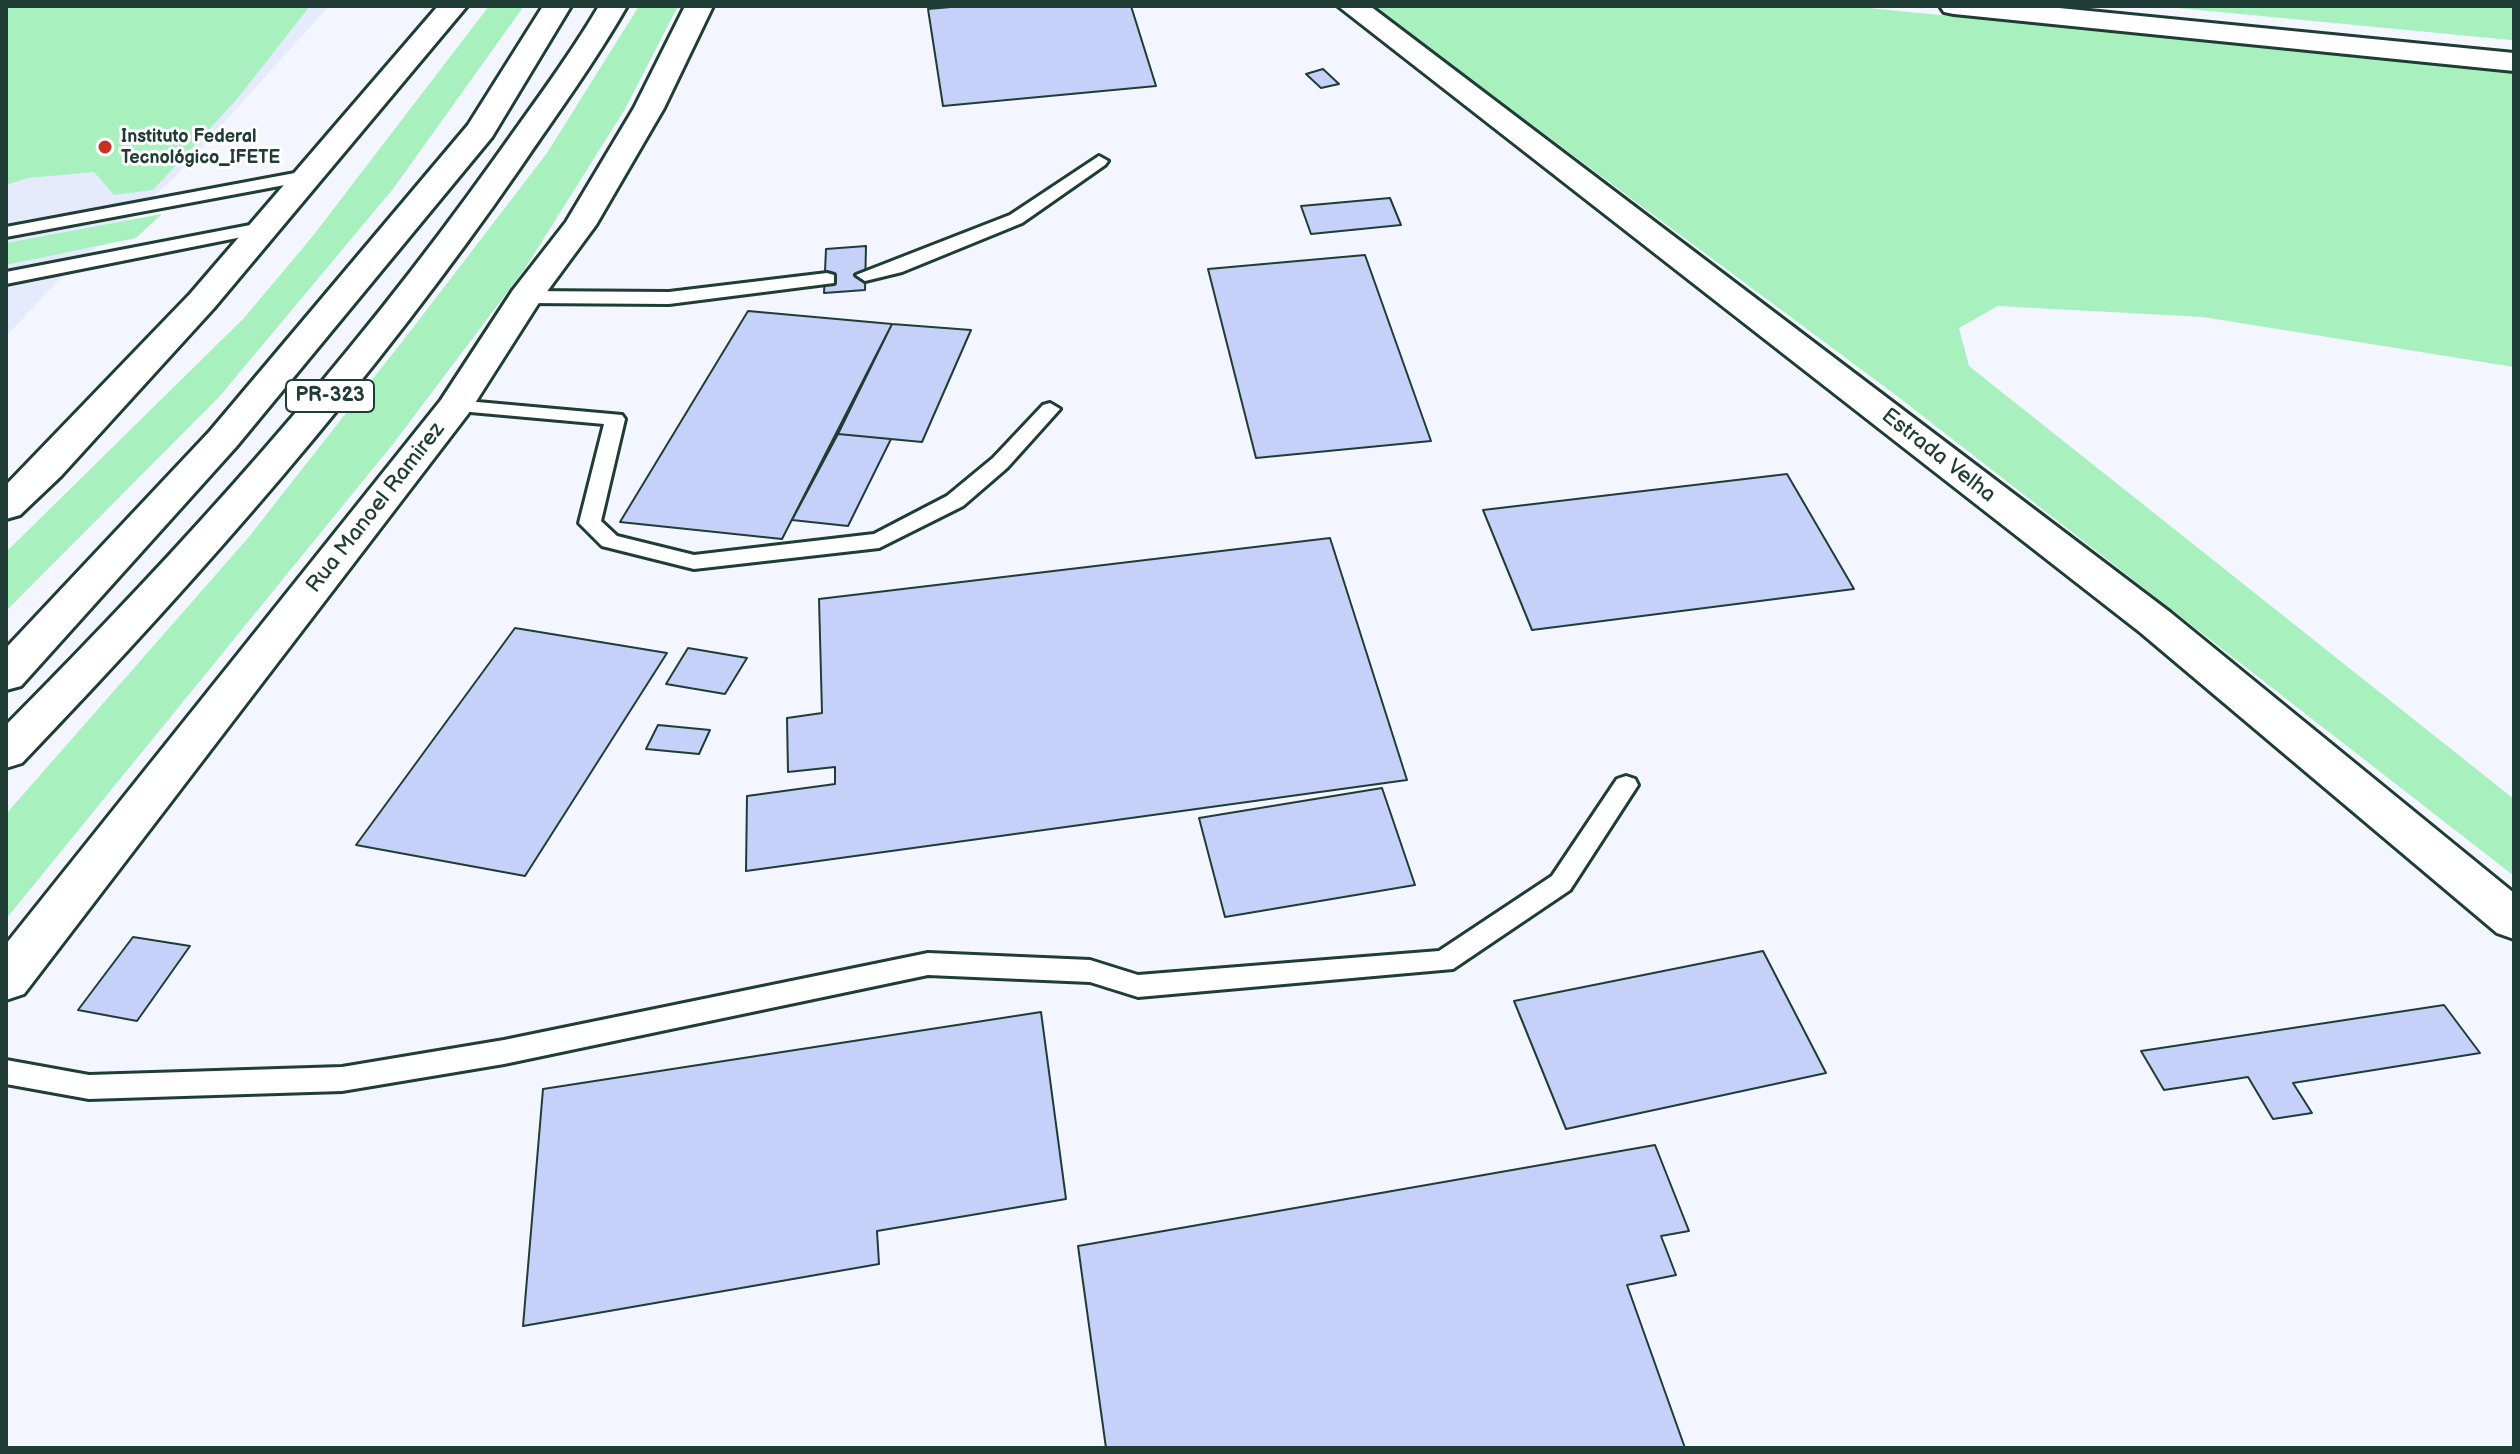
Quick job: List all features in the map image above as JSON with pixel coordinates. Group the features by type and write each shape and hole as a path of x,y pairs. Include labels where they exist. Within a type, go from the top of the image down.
{"main road":[{"path":"6,506 88,424 266,227 453,6"},
{"name":"PR-323","path":"6,675 223,439 481,130 557,6"},
{"name":"PR-323","path":"6,752 106,652 286,452 468,223 613,6"},
{"name":"Rua Manoel Ramirez","path":"6,980 455,406 525,297 580,225 649,108 699,6"},
{"name":"Estrada Velha","path":"1352,6 2156,623 2514,920"},
{"path":"1954,6 2514,62"}],"lane":[{"path":"865,275 895,268 1016,219 1099,161"},
{"path":"6,232 311,175"},
{"path":"6,278 266,227"},
{"path":"525,297 669,298 827,279"},
{"path":"455,406 538,410 615,419 590,523 610,541 694,562 879,541 955,501 1000,463 1050,409"},
{"path":"6,1072 89,1087 342,1079 504,1052 928,964 1090,971 1138,986 1444,961 1561,883 1626,785"}],"shaded area":[{"name":"Instituto Federal Tecnológico_IFETE","path":"6,6 329,6 173,179 59,280 6,336"}],"green space":[{"name":"Instituto Federal Tecnológico_IFETE","path":"6,6 310,6 237,99 153,190 114,195 94,172 28,178 6,185"},
{"path":"489,6 524,6 393,189 219,397 6,611 6,552 244,318 312,237"},
{"path":"639,6 678,6 625,109 524,270 393,444 6,919 6,814 248,538 412,329 547,153"},
{"path":"1372,6 1848,6 2514,71 2514,367 2203,317 1998,306 1959,328 1969,366 2514,799 2514,876 1897,396"},
{"path":"2157,6 2514,6 2514,40 2511,40"},
{"path":"162,214 136,238 6,265 6,243"}],"building":[{"path":"962,6 1131,6 1156,86 943,106 928,9"},
{"path":"1323,69 1339,84 1321,88 1306,74"},
{"path":"1390,198 1401,225 1311,234 1301,206"},
{"path":"866,246 865,290 824,293 826,249"},
{"path":"1365,255 1431,441 1256,458 1208,269"},
{"path":"748,311 892,324 782,539 620,522"},
{"path":"892,324 971,330 922,442 838,434"},
{"path":"838,434 891,439 848,526 792,520"},
{"path":"1787,474 1854,589 1532,630 1483,510"},
{"path":"1330,538 1407,780 746,871 747,796 835,784 835,767 788,772 787,718 822,713 819,599"},
{"path":"515,628 667,653 525,876 356,845"},
{"path":"688,648 747,658 725,694 666,684"},
{"path":"658,725 710,730 699,754 646,749"},
{"path":"1382,788 1415,885 1225,917 1199,818"},
{"path":"133,937 190,946 137,1021 78,1010"},
{"path":"1763,951 1826,1073 1566,1129 1514,1001"},
{"path":"2444,1005 2480,1053 2293,1083 2312,1113 2273,1119 2248,1077 2164,1090 2141,1051"},
{"path":"1041,1012 1066,1199 877,1231 879,1264 523,1326 543,1089"},
{"path":"1655,1145 1689,1231 1661,1236 1676,1275 1627,1285 1685,1448 1106,1448 1078,1246"}],"place":[{"name":"Instituto Federal Tecnológico_IFETE","path":"105,147"}]}
